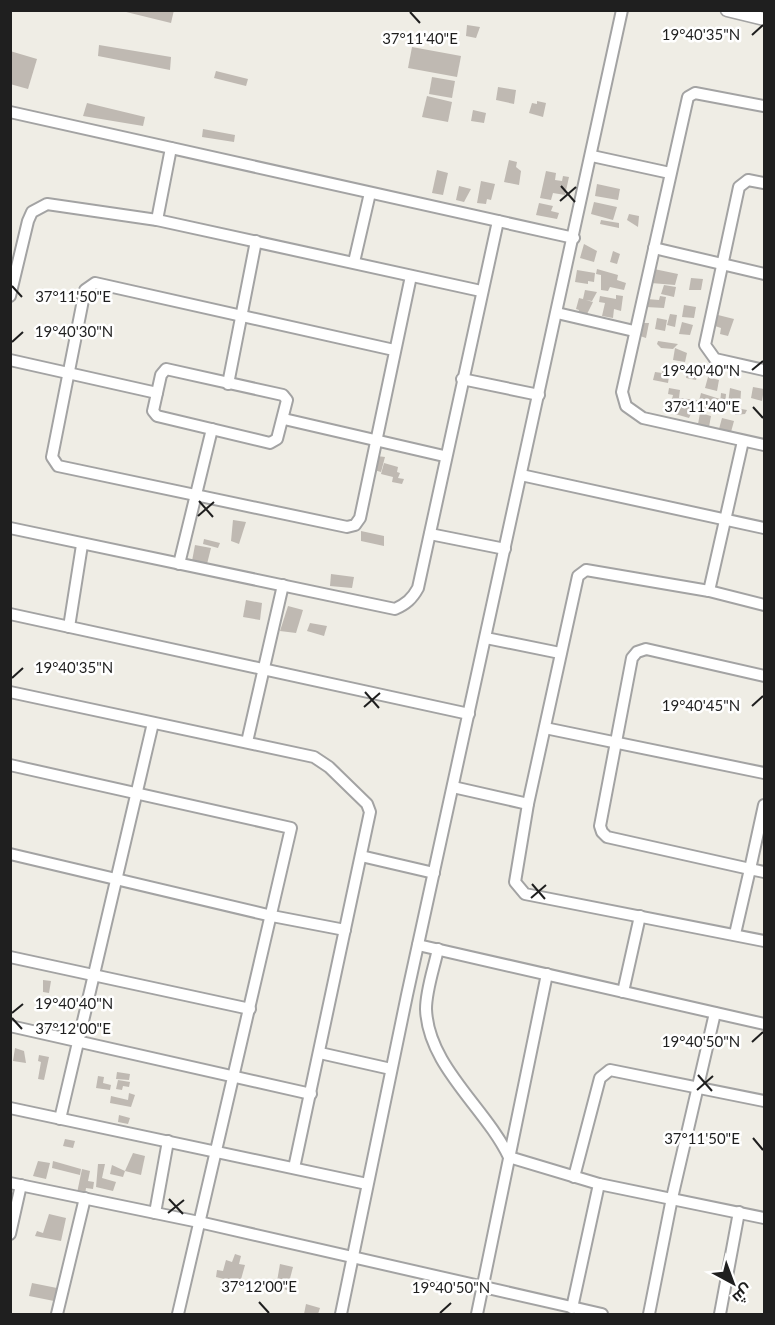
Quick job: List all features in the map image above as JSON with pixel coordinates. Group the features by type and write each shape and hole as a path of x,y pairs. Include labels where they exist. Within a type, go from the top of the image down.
{"street":[{"path":"341,1314 391,1070 622,10"},
{"path":"728,10 765,18"},
{"path":"765,106 691,94 670,174 622,392 626,406 643,418 765,445"},
{"path":"10,112 574,238"},
{"path":"157,220 171,148"},
{"path":"592,156 670,174"},
{"path":"765,183 748,180 740,187 705,345 715,359 765,370"},
{"path":"354,262 370,193"},
{"path":"10,296 28,221 32,212 47,204 157,220 481,291"},
{"path":"10,528 82,545 395,609 412,598 418,588 444,456 498,221"},
{"path":"228,384 256,241"},
{"path":"654,248 765,274"},
{"path":"394,350 94,283 89,285 85,291 52,457 58,466 347,527 355,525 360,518 411,276"},
{"path":"557,313 634,331"},
{"path":"10,360 157,393"},
{"path":"166,369 283,395 287,400 284,419 277,439 270,443 154,414 157,393 163,371 166,369"},
{"path":"462,379 539,394"},
{"path":"284,419 444,456"},
{"path":"179,564 212,429"},
{"path":"709,591 743,441"},
{"path":"522,475 765,528"},
{"path":"430,534 505,549"},
{"path":"69,627 82,545"},
{"path":"765,604 709,591 586,570 578,576 528,804 515,882 521,892 765,941"},
{"path":"247,742 283,585"},
{"path":"10,614 469,714"},
{"path":"486,638 560,653"},
{"path":"765,676 646,649 637,652 632,658 600,826 607,837 765,872"},
{"path":"10,692 314,757 363,798 370,812 294,1168"},
{"path":"60,1119 119,878 153,723"},
{"path":"545,728 615,740 765,772"},
{"path":"10,765 291,828 178,1314"},
{"path":"453,786 528,804"},
{"path":"735,934 765,805"},
{"path":"10,854 272,916 345,930"},
{"path":"361,856 434,873"},
{"path":"623,992 640,916"},
{"path":"418,945 765,1024"},
{"path":"438,949 426,1006 429,1030 437,1051 489,1122 509,1157 599,1184 765,1218"},
{"path":"10,957 250,1009"},
{"path":"477,1314 547,974"},
{"path":"649,1314 672,1198 715,1013"},
{"path":"10,1026 310,1094"},
{"path":"320,1053 391,1070"},
{"path":"574,1177 600,1078 610,1070 765,1101"},
{"path":"10,1108 367,1184"},
{"path":"155,1213 168,1141"},
{"path":"10,1234 16,1184 199,1222 564,1309 602,1314"},
{"path":"564,1309 599,1184"},
{"path":"57,1314 85,1198"},
{"path":"720,1314 739,1212"}],"building":[{"path":"118,10 174,10 171,23"},
{"path":"467,25 480,27 476,38 466,36"},
{"path":"99,45 171,57 170,70 98,56"},
{"path":"412,47 461,56 457,77 408,68"},
{"path":"10,51 37,59 28,89 10,84"},
{"path":"216,71 248,79 246,86 214,78"},
{"path":"432,77 455,81 452,98 429,94"},
{"path":"498,87 516,90 514,104 496,100"},
{"path":"427,96 452,102 448,122 422,117"},
{"path":"537,101 546,103 543,117 529,113 532,103 537,104"},
{"path":"87,103 145,117 143,126 83,116"},
{"path":"473,110 486,113 484,123 471,121"},
{"path":"203,129 235,135 234,142 202,137"},
{"path":"509,160 517,162 516,167 521,171 519,185 504,182"},
{"path":"437,170 448,173 443,195 432,193"},
{"path":"546,171 556,173 555,180 562,181 563,176 569,177 565,195 553,193 551,200 540,198"},
{"path":"481,181 495,184 491,200 487,199 486,204 477,203"},
{"path":"597,184 620,189 618,200 595,196"},
{"path":"459,186 471,189 464,202 456,200"},
{"path":"594,202 617,207 613,220 591,214"},
{"path":"539,203 553,206 551,211 559,213 557,219 536,215"},
{"path":"629,214 639,216 638,227 627,220"},
{"path":"601,220 619,223 619,228 600,224"},
{"path":"584,244 597,251 594,262 580,258"},
{"path":"613,251 620,254 617,264 610,262"},
{"path":"597,269 618,275 617,280 626,283 624,290 610,287 608,291 601,290 601,275 596,274"},
{"path":"654,269 678,274 675,285 651,283"},
{"path":"577,270 595,273 594,282 588,281 588,284 575,282"},
{"path":"691,278 703,279 701,290 689,290"},
{"path":"664,285 676,287 674,297 661,294"},
{"path":"585,290 597,292 592,301 586,300 593,302 586,316 578,313 579,310 576,309 579,298 583,299"},
{"path":"616,295 623,296 621,311 614,309 613,318 602,316 605,303 599,302 600,296 616,299"},
{"path":"660,296 666,297 664,308 646,307 647,299 659,300"},
{"path":"684,305 696,307 694,318 682,317"},
{"path":"670,314 677,315 675,327 667,325"},
{"path":"718,315 734,319 728,336 720,334 721,328 715,326"},
{"path":"657,318 667,320 665,331 655,329"},
{"path":"682,322 693,325 690,335 679,334"},
{"path":"643,323 649,323 646,338 640,336"},
{"path":"658,341 678,344 673,349 661,348 657,344"},
{"path":"675,348 687,353 685,362 673,360"},
{"path":"663,368 670,370 668,383 653,380 655,372 662,373"},
{"path":"687,371 702,374 701,378 697,377 696,380 686,378"},
{"path":"708,377 719,380 717,391 705,388"},
{"path":"753,387 764,389 762,401 751,398"},
{"path":"669,388 680,390 679,398 697,400 689,418 675,414 677,400 672,399 673,395 668,394"},
{"path":"730,388 741,391 740,407 728,404"},
{"path":"701,393 720,399 715,410 702,408 704,402 699,401"},
{"path":"721,393 726,394 725,405 720,404"},
{"path":"736,408 747,410 745,414 735,415"},
{"path":"700,413 711,416 709,427 698,424"},
{"path":"722,418 734,421 731,432 719,429"},
{"path":"377,456 385,457 381,472 374,470"},
{"path":"384,463 398,467 397,472 400,473 398,478 404,479 402,484 392,482 393,477 381,474"},
{"path":"233,520 246,522 239,544 231,541"},
{"path":"361,531 384,536 384,546 361,541"},
{"path":"204,539 220,543 218,548 203,544"},
{"path":"195,545 211,548 207,564 192,561"},
{"path":"331,574 354,577 352,588 330,586"},
{"path":"246,600 262,603 260,620 243,617"},
{"path":"288,606 303,610 296,633 280,631"},
{"path":"310,623 327,626 324,636 307,631"},
{"path":"43,980 51,981 49,993 43,992"},
{"path":"15,1048 24,1051 26,1063 13,1061"},
{"path":"39,1055 49,1057 44,1080 38,1079 41,1062 38,1061"},
{"path":"117,1072 130,1074 129,1080 116,1079"},
{"path":"98,1076 104,1077 103,1083 111,1085 110,1090 96,1088"},
{"path":"118,1080 130,1082 129,1087 123,1086 122,1090 116,1089"},
{"path":"129,1093 135,1095 131,1107 110,1103 111,1096 128,1100"},
{"path":"119,1115 130,1118 128,1124 118,1122"},
{"path":"65,1139 75,1141 73,1148 63,1146"},
{"path":"133,1153 145,1156 141,1175 125,1171"},
{"path":"38,1161 50,1163 46,1179 33,1176"},
{"path":"53,1161 81,1169 80,1175 52,1168"},
{"path":"98,1164 105,1164 102,1178 116,1182 113,1191 96,1187"},
{"path":"112,1165 125,1171 123,1177 110,1174"},
{"path":"82,1169 90,1171 88,1181 94,1182 93,1189 86,1188 85,1195 77,1193"},
{"path":"49,1214 66,1218 61,1241 35,1236 37,1231 43,1233"},
{"path":"235,1254 241,1256 239,1264 245,1265 240,1283 216,1277 217,1270 223,1271 226,1260 232,1262"},
{"path":"280,1264 293,1267 287,1290 276,1287"},
{"path":"32,1283 57,1288 54,1301 29,1296"},
{"path":"306,1304 320,1308 318,1314 304,1314"}]}
